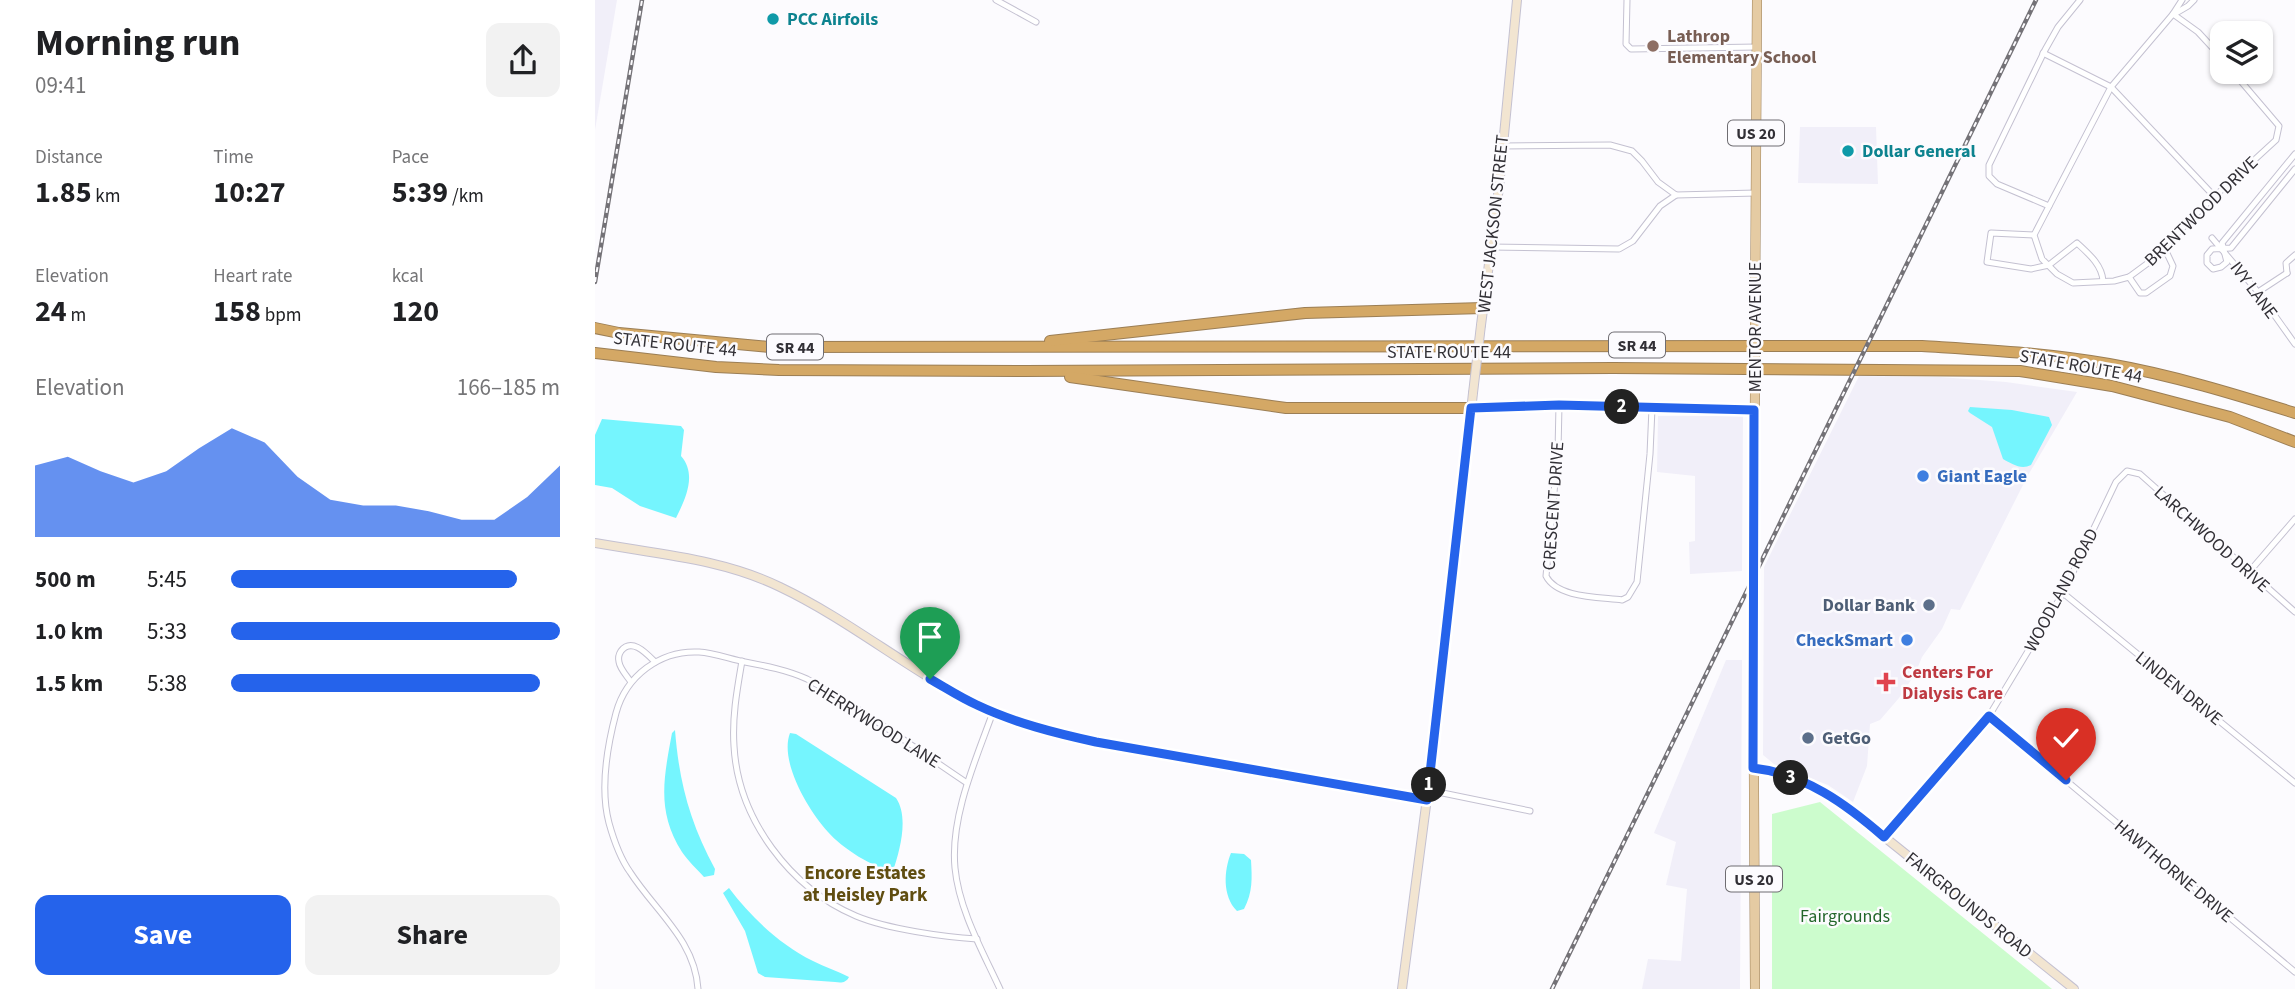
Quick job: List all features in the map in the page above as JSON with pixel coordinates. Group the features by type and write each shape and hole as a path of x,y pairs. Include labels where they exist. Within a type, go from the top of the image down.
{"highway":[{"path":"996,347 1305,313 1483,308"},
{"name":"STATE ROUTE 44","path":"595,328 619,333 769,347 1923,346 2053,355 2112,364 2216,388 2295,414"},
{"name":"STATE ROUTE 44","path":"595,353 716,367 779,370 1586,368 2020,371 2112,386 2230,417 2295,442"},
{"path":"1025,371 1286,408 1471,408"}],"main road":[{"name":"MENTOR AVENUE","path":"1755,989 1753,768 1757,0"}],"street":[{"path":"996,0 1037,22"},
{"name":"WEST JACKSON STREET","path":"1402,989 1428,795 1471,408 1499,187 1517,0"},
{"path":"1627,0 1626,44 1631,49 1757,47"},
{"path":"2049,206 1997,184 1989,176 1989,166 2043,53 2058,27 2080,0"},
{"path":"2049,265 2042,259 2034,235 2111,87 2182,0"},
{"path":"2173,14 2194,0"},
{"path":"2173,14 2198,32 2210,45"},
{"path":"2043,53 2111,87 2214,196"},
{"name":"BRENTWOOD DRIVE","path":"2049,265 2057,274 2073,283 2114,281 2129,277 2164,247 2214,196 2276,140 2279,126 2243,84"},
{"path":"1501,146 1610,145 1632,151 1658,183 1676,195"},
{"path":"2295,154 2222,243 2224,250 2231,248 2295,169"},
{"path":"1490,247 1619,249 1633,241 1660,206 1676,195 1756,193"},
{"path":"2034,235 1991,233 1987,262 2031,269 2049,265 2077,243 2097,263 2103,281"},
{"name":"IVY LANE","path":"2212,237 2258,292 2293,340"},
{"path":"2129,277 2140,293 2146,293 2169,276 2173,267 2164,247"},
{"path":"2287,272 2286,263 2295,255"},
{"path":"2258,292 2287,272"},
{"path":"2287,272 2295,277"},
{"path":"1471,408 1559,405 1754,410"},
{"name":"CRESCENT DRIVE","path":"1559,405 1558,451 1546,576 1554,588 1563,592 1622,600 1628,597 1637,582 1652,408"},
{"name":"LARCHWOOD DRIVE","path":"2127,471 2140,474 2295,612"},
{"name":"WOODLAND ROAD","path":"1884,837 1989,716 2063,593 2116,482 2127,471"},
{"path":"2249,572 2295,519"},
{"path":"595,543 730,568 762,579 839,620 930,679 1017,722 1096,742 1530,811"},
{"name":"LINDEN DRIVE","path":"2063,593 2295,783"},
{"path":"631,682 619,663 619,656 624,648 637,647 655,663"},
{"name":"CHERRYWOOD LANE","path":"698,989 695,966 684,942 620,856 605,804 609,747 619,701 631,682 655,663 671,656 692,652 776,668 807,680 967,783"},
{"path":"743,661 734,706 735,762 745,799 757,825 781,861 821,896 857,916 884,925 977,939"},
{"path":"993,712 967,783 957,833 955,870 966,910 1000,989"},
{"name":"HAWTHORNE DRIVE","path":"1989,716 2295,972"},
{"name":"FAIRGROUNDS ROAD","path":"1753,768 1787,776 1827,794 2074,989"}],"shaded area":[{"path":"595,0 617,0 595,130"},
{"path":"1800,127 1876,127 1878,184 1798,183"},
{"path":"1859,376 1940,377 2006,382 2077,392 2027,477 1960,610 1951,609 1942,629 1922,657 1915,674 1899,698 1880,720 1870,724 1867,766 1853,802 1828,785 1774,764 1763,755 1764,567"},
{"path":"1658,416 1743,416 1742,571 1690,574 1689,542 1695,541 1695,476 1657,472"},
{"path":"1726,660 1742,660 1740,989 1642,989 1648,959 1681,961 1687,889 1666,885 1676,842 1654,833"}],"green space":[{"name":"Fairgrounds","path":"1820,802 2052,989 1772,989 1772,814"}],"water":[{"path":"1970,407 2012,410 2049,417 2052,425 2031,465 2020,467 2003,459 1992,427 1970,413"},
{"path":"602,419 681,426 684,430 681,456 686,463 689,478 676,518 640,506 612,488 595,485 595,435"},
{"path":"675,730 679,767 687,802 715,869 714,875 704,877 687,859 668,822 665,779 672,733"},
{"path":"790,733 796,734 896,798 903,824 893,871 867,862 849,851 820,823 792,772 788,745"},
{"path":"1231,853 1244,854 1251,860 1249,897 1244,909 1237,911 1229,898 1226,883"},
{"path":"729,888 777,938 813,961 849,977 848,979 839,982 765,977 758,973 745,931 723,893"}],"railway":[{"path":"595,282 642,0"},
{"path":"1552,989 2036,0"}],"place":[{"name":"PCC Airfoils","path":"773,19"},
{"name":"Lathrop Elementary School","path":"1653,46"},
{"name":"Dollar General","path":"1848,151"},
{"name":"Giant Eagle","path":"1923,476"},
{"name":"Dollar Bank","path":"1929,605"},
{"name":"CheckSmart","path":"1907,640"},
{"name":"Centers For Dialysis Care","path":"1886,682"},
{"name":"GetGo","path":"1808,738"}],"district":[{"name":"Encore Estates at Heisley Park","path":"865,883"}],"route":[{"path":"930,679 977,705 1017,722 1057,733 1427,800 1471,408 1559,405 1754,410 1753,768 1787,776 1827,794 1884,837 1989,716 2066,780"}]}
